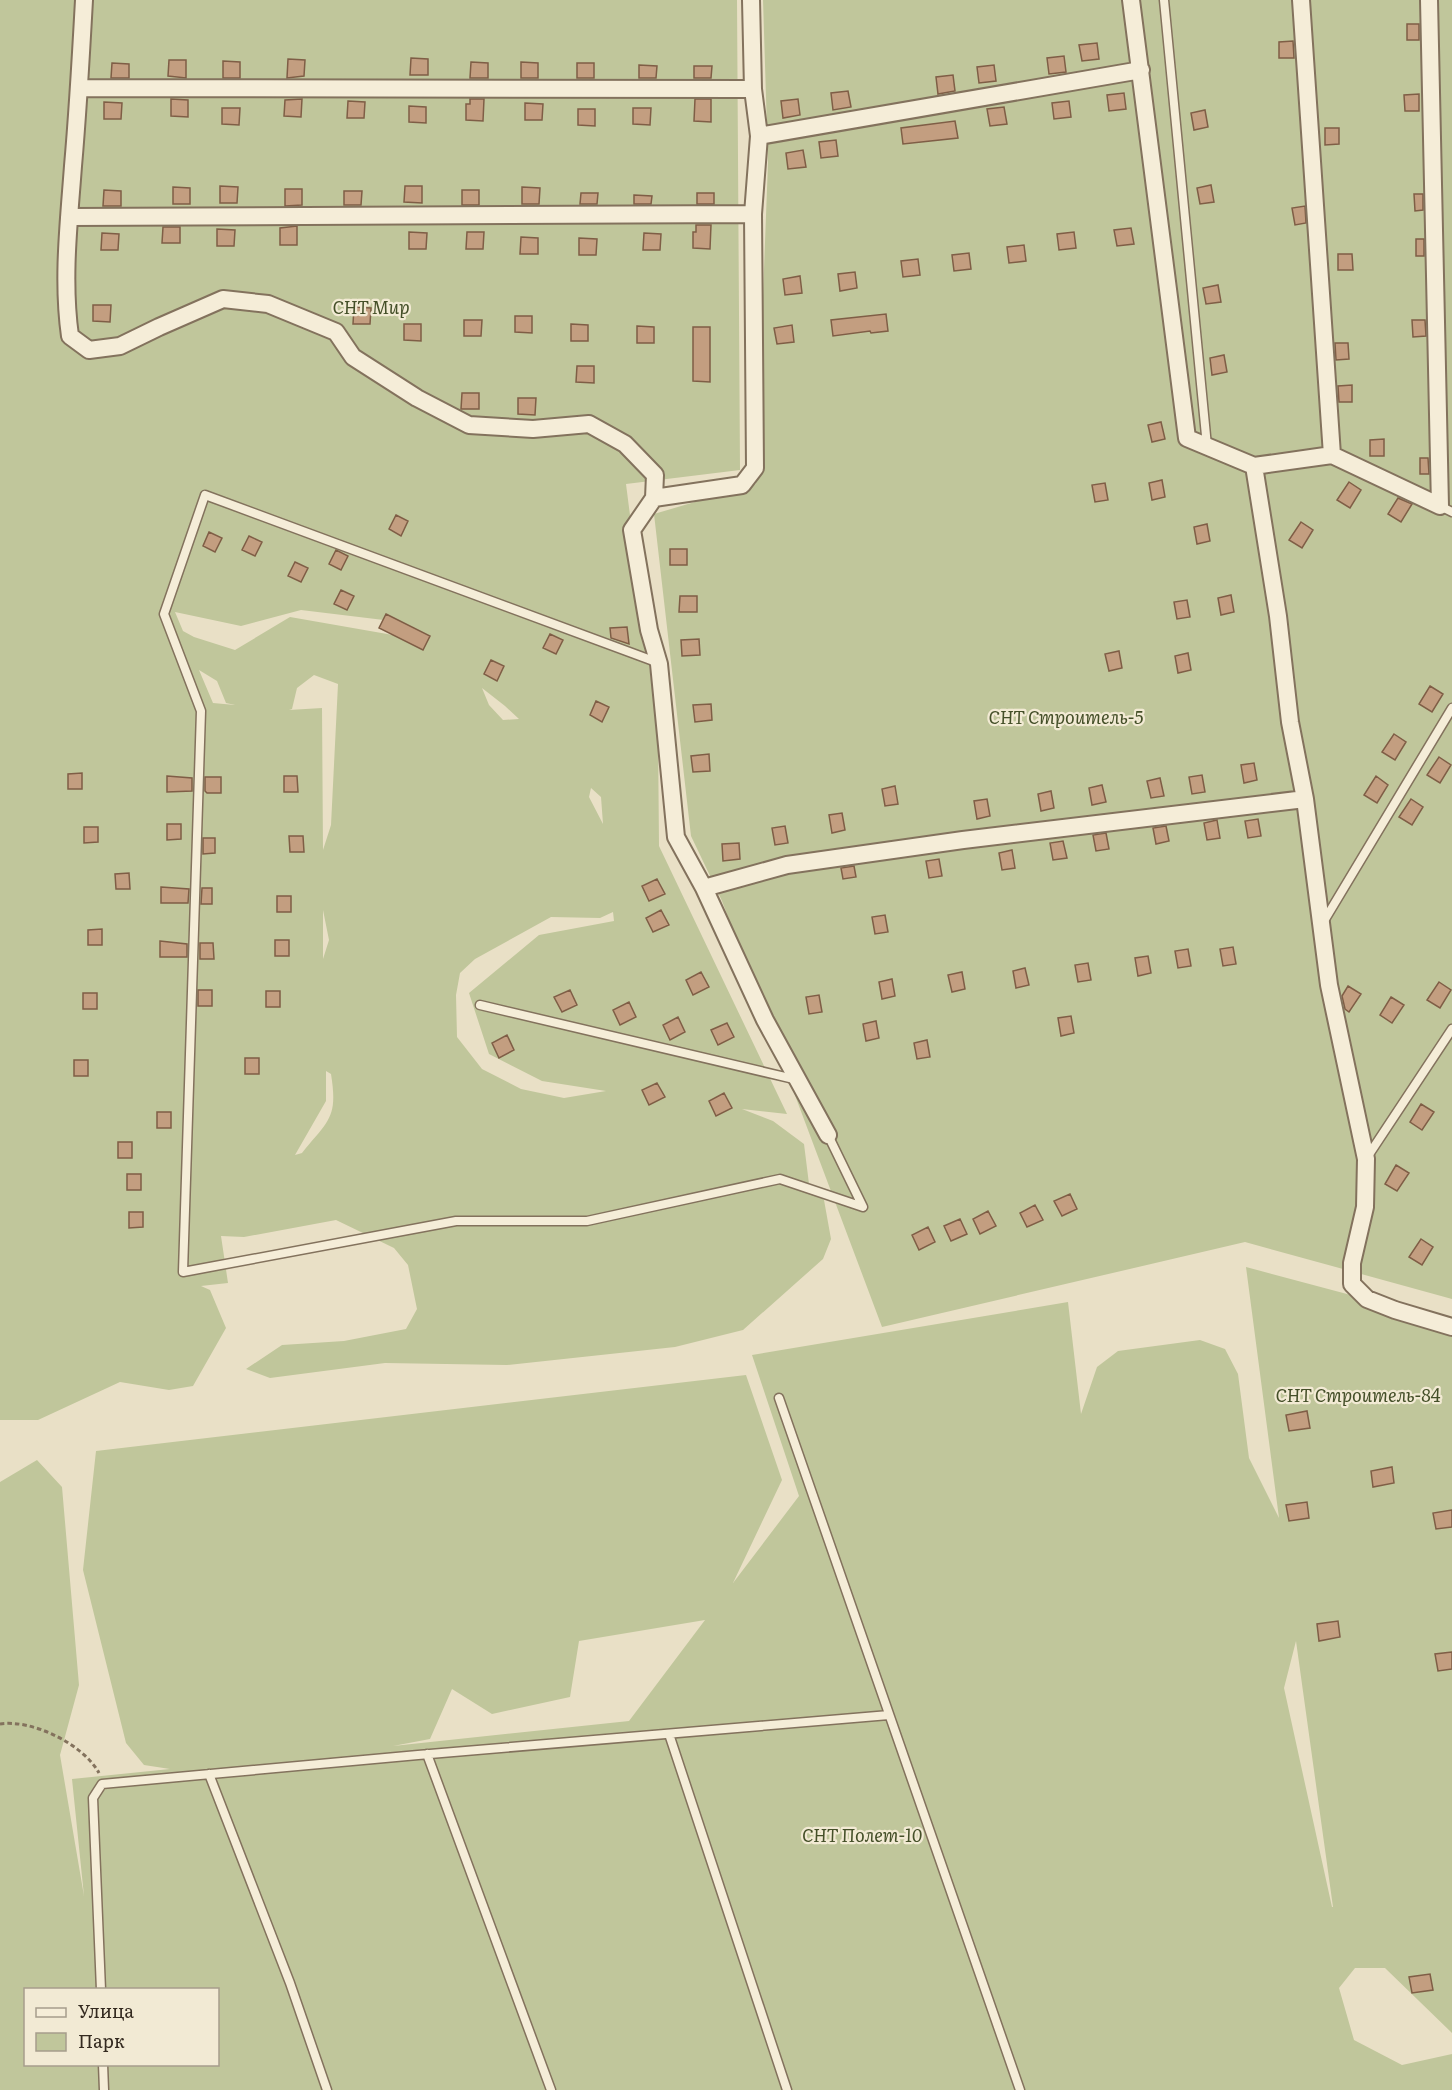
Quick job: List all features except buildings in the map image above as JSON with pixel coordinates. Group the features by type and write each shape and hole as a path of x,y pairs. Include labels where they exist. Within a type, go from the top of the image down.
{"street":[{"path":"84,0 69,217 67,314 70,336 89,350 120,346 224,299 268,304 336,332 353,357 417,398 469,425 533,429 588,424 625,444 654,475 654,498 632,530 649,630 659,663 676,837 704,888 761,1011 828,1135"},
{"path":"654,498 742,485 755,468 753,214 759,136 753,89 751,0"},
{"path":"1131,0 1187,438 1254,466 1332,455 1446,509 1429,0"},
{"path":"1301,0 1332,455"},
{"path":"759,136 1141,70"},
{"path":"79,88 753,89"},
{"path":"69,217 753,214"},
{"path":"1254,466 1278,616 1290,722 1305,799 1329,985 1366,1159 1365,1207 1352,1263 1352,1284 1367,1299 1452,1327"},
{"path":"704,888 787,865 963,840 1305,799"}],"lane":[{"path":"1164,0 1207,447"},
{"path":"659,663 205,495 164,614 201,711 183,1272 456,1221 587,1221 780,1179 863,1207 828,1135"},
{"path":"1321,924 1452,708"},
{"path":"480,1005 798,1080"},
{"path":"1366,1159 1452,1029"},
{"path":"778,1398 1020,2090"},
{"path":"100,1988 93,1798 102,1784 889,1715"},
{"path":"669,1734 787,2090"},
{"path":"427,1754 551,2090"},
{"path":"209,1774 290,1983 327,2090"},
{"path":"103,2066 104,2090"}],"path":[{"path":"0,1724 36,1727 72,1744 98,1770 102,1784"}],"green space":[{"name":"СНТ Мир","path":"0,0 737,0 740,470 626,484 658,734 659,846 787,1114 742,1109 773,1121 804,1144 809,1184 824,1200 831,1239 823,1259 743,1330 675,1347 507,1365 385,1363 270,1378 246,1369 282,1345 344,1341 406,1329 417,1309 408,1265 394,1248 336,1220 244,1237 221,1236 228,1283 201,1286 210,1290 226,1328 193,1386 169,1390 120,1382 38,1420 0,1420","holes":["301,610 392,621 410,638 290,617 235,650 194,637 183,631 175,612 241,626","199,670 217,681 226,703 235,705 213,703","314,675 338,684 331,825 323,850 322,708 289,710 292,709 297,688","482,688 519,719 503,720 489,705","591,788 601,797 603,824 589,797","323,910 329,940 323,959","613,912 614,921 539,935 469,993 489,1054 542,1081 606,1091 564,1098 521,1089 482,1069 457,1037 456,995 460,973 475,959 551,917 600,918","326,1071 331,1074 332,1110 319,1133 302,1153 295,1155 326,1101"]},
{"name":"СНТ Строитель-5","path":"763,0 1452,0 1452,1299 1245,1242 882,1327 722,901 691,836 654,514 756,484 768,162"},
{"path":"1246,1267 1452,1322 1452,2033 1385,1968 1355,1968 1339,1988 1354,2040 1402,2065 1452,2054 1452,2090 0,2090 0,1482 37,1460 62,1487 79,1685 60,1755 84,1896 72,1779 170,1769 144,1765 126,1743 83,1570 96,1451 746,1375 782,1480 733,1583 799,1496 752,1355 1068,1302 1081,1414 1097,1367 1118,1351 1200,1340 1225,1349 1238,1374 1249,1458 1279,1518","holes":["705,1620 629,1721 393,1746 430,1739 452,1689 492,1714 570,1697 579,1641","1296,1641 1333,1907 1284,1688"]}],"park label":[{"name":"СНТ Строитель-84","path":"1358,1396"},
{"name":"СНТ Полет-10","path":"862,1836"}]}
